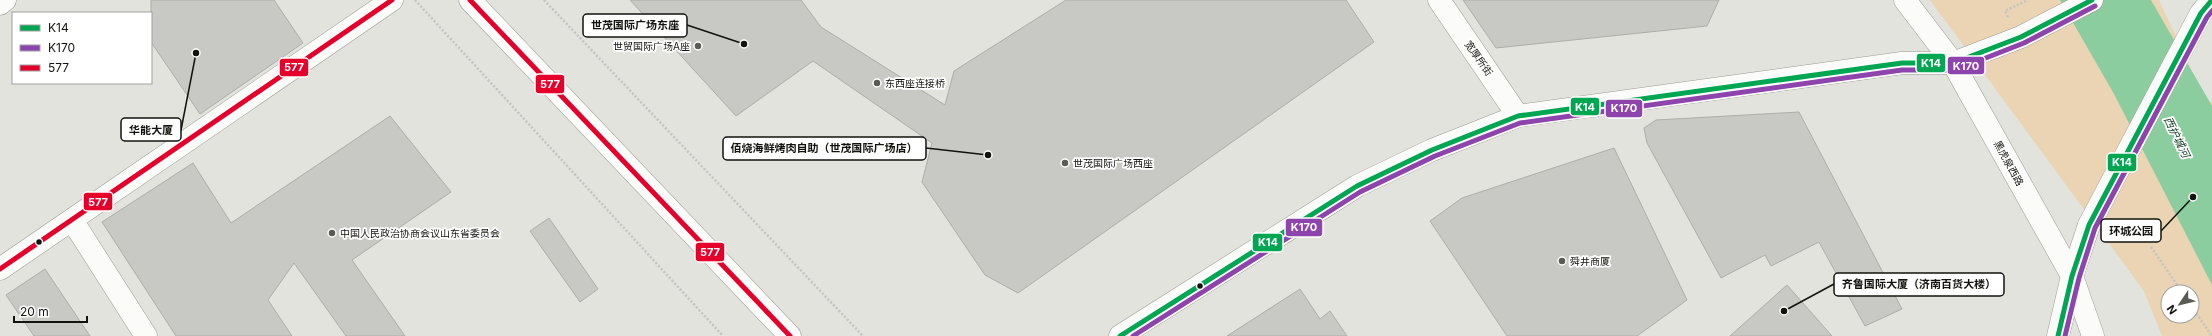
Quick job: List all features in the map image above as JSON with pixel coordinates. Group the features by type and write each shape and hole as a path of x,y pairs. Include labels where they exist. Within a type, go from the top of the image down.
{"main road":[{"path":"0,4 5,0"},
{"path":"0,269 392,0"},
{"path":"470,0 790,336"},
{"name":"宽厚所街","path":"1439,0 1518,116"},
{"name":"黑虎泉西路","path":"1905,0 1953,63 2072,276 2094,336"},
{"path":"1120,336 1356,186 1432,150 1518,116 1902,63 1953,63 2016,29 2092,0"},
{"path":"2058,336 2072,276 2089,226 2201,13 2212,0"},
{"path":"72,220 146,336"}],"path":[{"path":"415,0 723,336"},
{"path":"544,0 863,336"},
{"path":"2016,29 2005,11 2028,0"},
{"path":"2151,247 2176,284"},
{"path":"2200,319 2212,336"}],"shaded area":[{"path":"1930,0 2159,0 2205,100 2212,102 2212,336 2162,336 2144,291"}],"water":[{"name":"西护城河","path":"2060,0 2151,0 2212,106 2212,285 2114,94"}],"building":[{"path":"151,0 274,0 303,43 200,114 152,43"},
{"name":"世茂国际广场西座","path":"630,0 801,0 821,27 945,105 954,71 1066,0 1346,0 1374,42 1018,293 985,275 922,182 932,143 813,61 736,116"},
{"path":"1463,0 1719,0 1707,26 1496,48"},
{"path":"1799,112 1902,309 1865,326 1819,242 1771,266 1765,255 1721,278 1647,143 1644,128 1656,120"},
{"path":"390,116 451,192 352,260 405,336 346,336 294,263 268,300 292,336 176,336 102,222 193,163 231,223"},
{"name":"舜井商厦","path":"1614,148 1687,300 1637,336 1507,336 1430,221 1462,198"},
{"path":"549,218 598,289 580,302 530,231"},
{"path":"45,269 90,336 34,336 6,295"},
{"path":"1787,285 1832,336 1730,336"},
{"path":"1300,289 1320,319 1330,311 1347,336 1227,336"}],"transit line":[{"name":"577","path":"0,269 392,0"},
{"name":"577","path":"470,0 790,336"},
{"name":"K14","path":"1120,336 1357,186 1432,150 1518,116 1902,63 1953,63 2021,37 2092,0"},
{"name":"K14","path":"2058,336 2072,276 2089,225 2201,13 2212,0"},
{"name":"K170","path":"1133,336 1360,192 1435,156 1520,123 1902,70 1955,70 2024,43 2095,6"},
{"name":"K170","path":"2065,336 2079,278 2095,228 2207,17 2212,11"}],"place":[{"name":"世茂国际广场东座","path":"744,44"},
{"name":"世贸国际广场A座","path":"698,46"},
{"name":"华能大厦","path":"196,53"},
{"name":"东西座连接桥","path":"877,83"},
{"name":"佰烧海鲜烤肉自助（世茂国际广场店）","path":"988,155"},
{"name":"世茂国际广场西座","path":"1065,163"},
{"name":"环城公园","path":"2193,197"},
{"name":"中国人民政治协商会议山东省委员会","path":"332,233"},
{"name":"舜井商厦","path":"1562,261"},
{"name":"齐鲁国际大厦（济南百货大楼）","path":"1784,311"}]}
